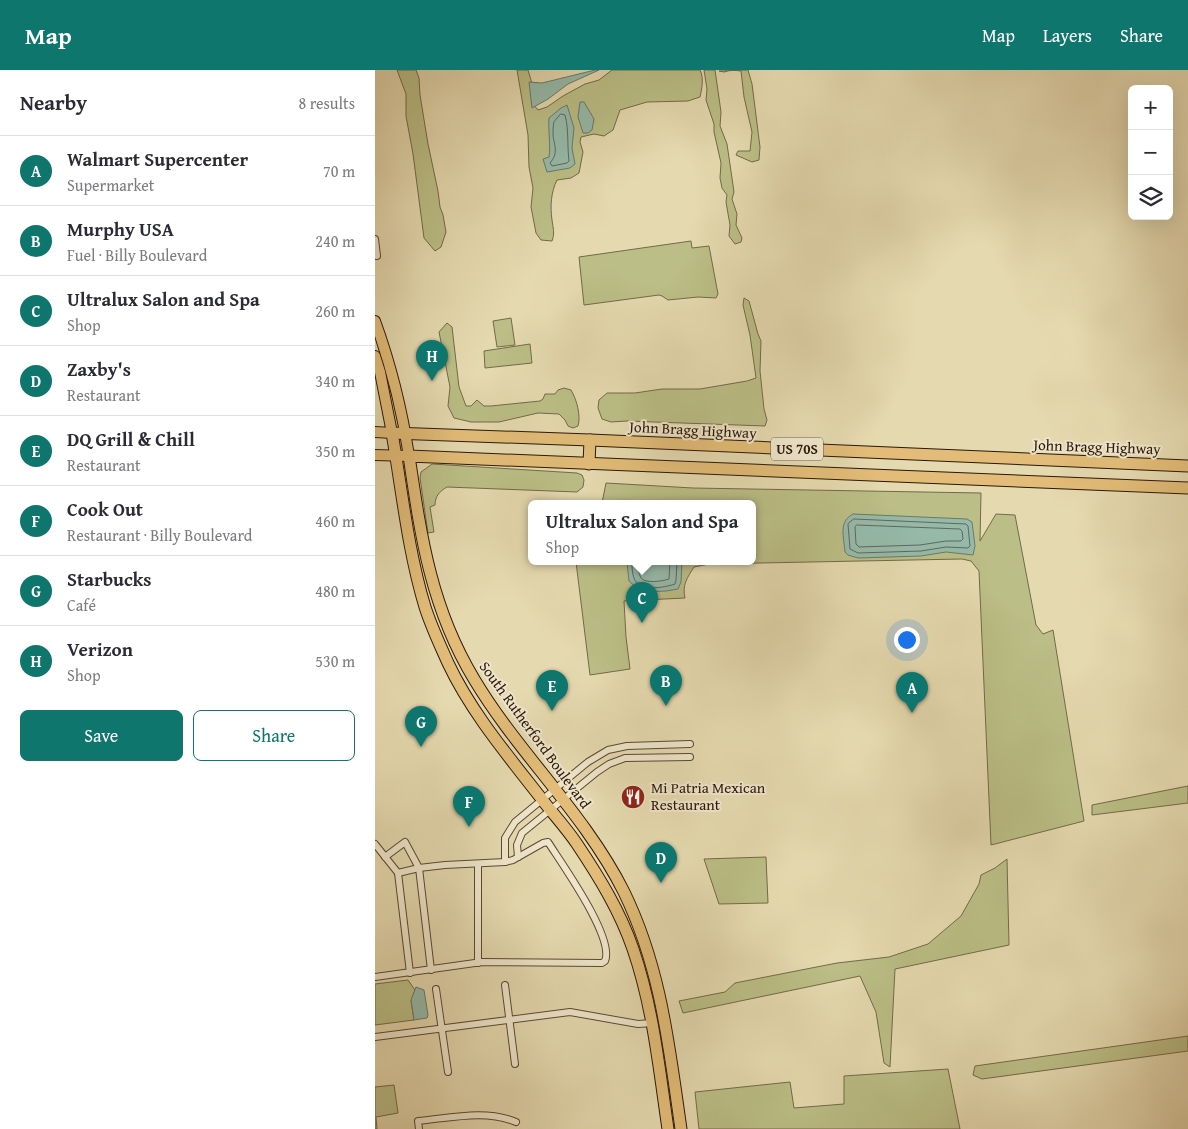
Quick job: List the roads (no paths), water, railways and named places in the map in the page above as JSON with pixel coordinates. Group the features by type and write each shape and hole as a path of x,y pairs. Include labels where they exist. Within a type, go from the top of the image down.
{"highway":[{"name":"US 70S","path":"392,434 406,434"},
{"name":"South Rutherford Boulevard","path":"392,434 411,551 420,589 426,610 449,664 473,707 485,724 576,842 616,908 633,947 645,986 653,1023 668,1129"},
{"name":"John Bragg Highway","path":"406,434 590,440 1188,466"},
{"path":"589,464 590,440"},
{"path":"766,448 766,470"},
{"name":"US 70S","path":"409,456 1188,488"},
{"name":"South Rutherford Boulevard","path":"409,456 420,531 429,572 442,613 462,658 489,702 563,799 603,857 623,891 640,928 662,1002 681,1129"},
{"path":"1145,464 1145,486"}],"main road":[{"name":"South Rutherford Boulevard","path":"375,321 387,352 406,434 409,456"},
{"name":"South Rutherford Boulevard","path":"375,356 392,434"},
{"name":"US 70S","path":"375,432 392,434"},
{"name":"US 70S","path":"375,455 409,456"}],"street":[{"path":"375,239 377,256"},
{"path":"505,862 505,838 515,822 588,762 608,750 627,746 690,744"},
{"path":"517,857 517,845 522,833 609,764 625,758 690,757"},
{"path":"385,857 405,842 419,868 431,970"},
{"path":"375,976 478,963 602,962 607,957 607,946 593,913 548,842 505,862 445,865 398,873"},
{"path":"375,844 377,852 385,857 398,873 410,973"},
{"path":"478,864 478,963"},
{"path":"505,985 515,1064"},
{"path":"436,989 448,1072"},
{"path":"375,1037 570,1012 638,1024 665,1022"},
{"path":"663,1094 676,1092"},
{"path":"419,1129 418,1121 491,1114 503,1116 516,1122"}],"water":[{"path":"599,70 568,84 532,108 529,82 542,83"},
{"path":"580,102 584,102 594,119 592,130 588,133 583,133 578,117"},
{"path":"567,105 574,128 572,148 575,164 570,168 547,172 543,159 549,157 549,118"},
{"path":"853,514 967,519 972,522 975,546 973,555 946,552 921,556 858,558 848,555 845,552 843,530 845,521"},
{"path":"627,565 682,565 681,582 678,589 641,592 629,581"},
{"path":"416,987 424,990 428,1015 427,1018 414,1020 411,1000"}],"place":[{"name":"Verizon","path":"432,381"},
{"name":"Ultralux Salon and Spa","path":"642,623"},
{"name":"Murphy USA","path":"666,706"},
{"name":"DQ Grill & Chill","path":"552,711"},
{"name":"Walmart Supercenter","path":"912,713"},
{"name":"Starbucks","path":"421,747"},
{"name":"Mi Patria Mexican Restaurant","path":"633,797"},
{"name":"Cook Out","path":"469,827"},
{"name":"Zaxby's","path":"661,883"}]}
